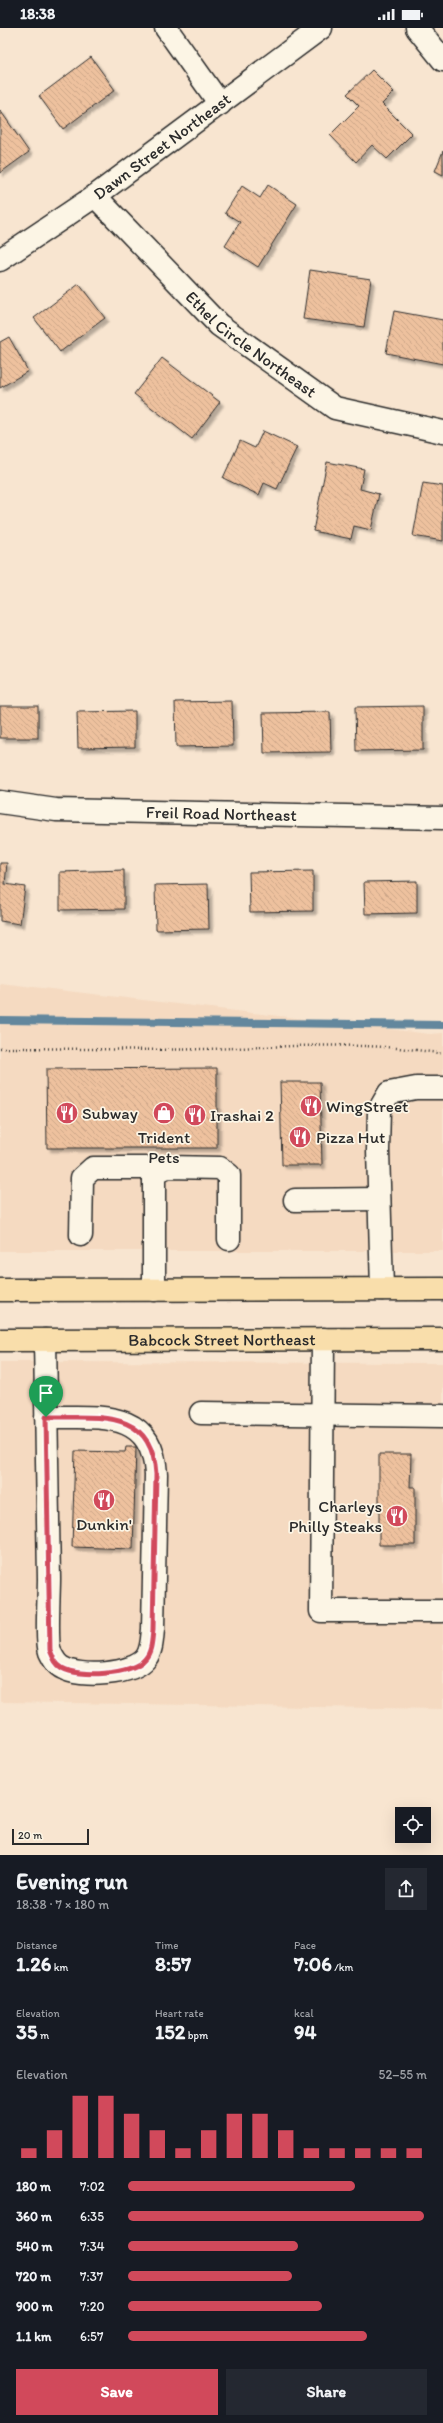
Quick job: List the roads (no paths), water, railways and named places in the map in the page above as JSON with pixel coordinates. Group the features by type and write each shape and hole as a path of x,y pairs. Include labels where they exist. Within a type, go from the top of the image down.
{"main road":[{"path":"0,1290 443,1289"},
{"name":"Babcock Street Northeast","path":"0,1340 443,1339"}],"street":[{"path":"166,28 220,104"},
{"name":"Dawn Street Northeast","path":"0,260 95,196 322,28"},
{"path":"417,28 443,60"},
{"name":"Ethel Circle Northeast","path":"95,196 219,325 335,408 443,432"},
{"name":"Freil Road Northeast","path":"0,802 56,810 443,818"},
{"path":"382,1289 378,1150 380,1110 388,1093 416,1088 443,1088"},
{"path":"154,1177 159,1171 167,1167 220,1168 225,1170 229,1175 230,1239"},
{"path":"81,1235 82,1178 86,1172 93,1168 147,1168 152,1171 154,1177 154,1290"},
{"path":"295,1200 379,1199"},
{"path":"323,1339 321,1612 443,1611"},
{"path":"45,1340 46,1417 50,1650 56,1664 73,1672 121,1672 132,1669 145,1659 151,1648 153,1630 156,1474 153,1451 141,1431 126,1422 107,1418 46,1417"},
{"path":"202,1413 443,1416"}],"waterway":[{"path":"0,1020 443,1025"}],"place":[{"name":"WingStreet","path":"311,1106"},
{"name":"Subway","path":"67,1113"},
{"name":"Trident Pets","path":"164,1113"},
{"name":"Irashai 2","path":"195,1115"},
{"name":"Pizza Hut","path":"300,1137"},
{"name":"Dunkin'","path":"104,1500"},
{"name":"Charleys Philly Steaks","path":"397,1516"}]}
